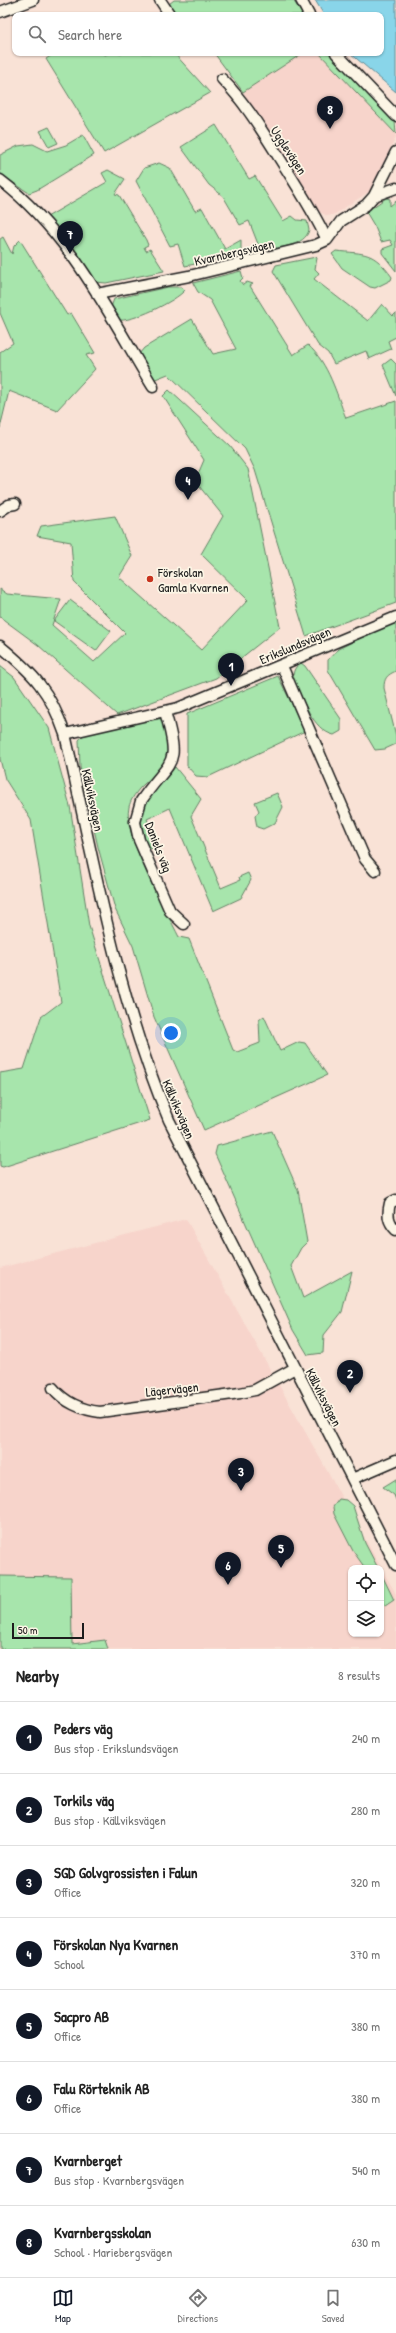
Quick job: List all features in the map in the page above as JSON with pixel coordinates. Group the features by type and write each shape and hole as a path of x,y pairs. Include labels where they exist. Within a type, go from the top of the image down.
{"street":[{"path":"0,12 33,0"},
{"path":"160,0 168,12"},
{"path":"300,0 307,12"},
{"path":"339,56 396,116"},
{"name":"Ugglevägen","path":"222,79 246,107 265,136 313,212 327,240"},
{"path":"327,240 341,221 363,207 374,196 396,152"},
{"path":"0,180 25,199 52,230 97,294 153,388"},
{"path":"374,196 396,188"},
{"name":"Kvarnbergsvägen","path":"97,294 294,252 327,240"},
{"path":"0,511 9,505 15,504"},
{"name":"Erikslundsvägen","path":"65,734 165,712 282,666 396,617"},
{"name":"Källviksvägen","path":"0,646 38,680 50,698 65,734 115,962 139,1044 157,1093 182,1148 396,1565"},
{"path":"282,666 365,859 375,871"},
{"name":"Daniels väg","path":"165,712 174,744 172,759 141,801 137,809 135,828 170,911 184,924"},
{"path":"396,1200 390,1204 388,1213 390,1224 396,1230"},
{"name":"Lägervägen","path":"53,1388 59,1396 82,1408 100,1412 240,1394 255,1390 295,1368"},
{"path":"352,1479 396,1460"}],"shaded area":[{"path":"216,56 332,56 395,121 396,137 370,191 335,214 328,216 319,212 243,92"},
{"path":"186,1219 380,1565 348,1565 348,1637 384,1637 384,1573 396,1594 396,1649 0,1649 0,1268"}],"green space":[{"path":"174,0 293,0 301,12 176,12 169,4"},
{"path":"50,56 177,56 210,93 104,153 46,59"},
{"path":"216,56 298,56 243,92"},
{"path":"322,56 332,56 395,121 396,134"},
{"path":"216,125 249,179 255,176 283,221 292,216 297,220 307,221 309,230 307,235 302,240 291,245 265,249 258,244 249,221 240,225 223,196 209,185 181,147"},
{"path":"49,127 58,143 49,147 40,131"},
{"path":"83,135 94,155 37,190 29,193 0,174 0,155 18,146 33,144 47,151 66,145"},
{"path":"159,163 170,168 195,211 202,208 225,249 241,240 241,253 236,256 185,266 178,244 170,246 136,181 144,168"},
{"path":"108,170 125,179 115,194 119,195 146,240 148,245 144,247 146,251 150,249 164,271 106,283 96,282 47,217 107,182 102,173"},
{"path":"386,198 390,199 390,206 396,201 396,271 382,253 382,249 393,245 390,240 381,242 375,227 366,212"},
{"path":"3,237 12,254 14,246 20,240 67,315 71,313 95,353 86,355 95,369 57,410 9,391 0,428 0,352 13,343 0,313 0,239"},
{"path":"336,251 368,255 374,258 392,277 391,280 375,288 370,287 342,268 332,254"},
{"path":"316,257 315,269 319,273 314,279 368,321 382,304 393,316 396,313 396,337 388,341 391,349 369,359 366,351 334,364 328,353 318,345 273,271 276,265"},
{"path":"241,271 243,278 240,281 243,285 247,282 253,284 250,286 293,355 308,345 321,361 331,379 346,418 396,401 396,603 306,636 255,470 245,449 168,374 153,380 139,354 144,348 192,319 213,354 236,349 210,300 198,292 193,283"},
{"path":"168,287 182,287 185,290 173,300 142,315 124,320 117,320 111,307 114,299"},
{"path":"391,359 396,364 396,396 383,365"},
{"path":"169,390 230,446 248,469 280,627 216,678 117,715 38,645 0,617 0,589 7,594 61,599 52,625 94,662 125,633 74,582 71,542 37,536 41,526 115,516 132,556 119,577 201,650 248,600 201,554 223,516 195,481 204,460 163,396"},
{"path":"70,600 111,631 96,651 54,621"},
{"path":"396,621 396,671 387,677 384,688 396,736 396,744 385,749 375,750 328,670 328,660 338,649"},
{"path":"301,663 305,666 341,719 341,731 334,735 326,732 314,720 293,679 294,670"},
{"path":"0,666 14,677 49,728 70,806 89,926 150,1120 3,1167 0,1166 0,1073 24,1069 41,1017 61,1002 31,820 5,779 0,759"},
{"path":"278,676 305,731 208,777 196,776 187,766 187,714"},
{"path":"164,718 168,742 166,761 161,769 134,795 129,807 129,820 132,835 146,872 179,937 189,939 233,1050 237,1052 260,1043 259,1020 264,1016 280,1051 299,1042 305,1043 327,1075 204,1130 154,1017 133,946 115,909 98,847 80,767 79,740 87,731"},
{"path":"175,767 201,799 191,816 221,888 240,880 239,877 248,873 251,880 241,898 213,911 170,808 147,819 157,846 148,850 142,834 140,822 141,812 145,803"},
{"path":"277,793 283,807 275,823 263,829 257,827 255,816 259,811 255,802"},
{"path":"272,1131 298,1190 307,1242 301,1248 291,1266 303,1298 352,1271 342,1312 324,1335 323,1353 308,1355 293,1330 215,1154 217,1146"},
{"path":"396,1479 396,1500 394,1495 383,1487"},
{"path":"339,1499 346,1500 353,1506 365,1543 376,1565 363,1565 353,1551 334,1514 333,1507"},
{"path":"0,1576 71,1577 72,1644 105,1640 108,1649 0,1649"},
{"path":"384,1579 394,1600 385,1606 384,1605"}],"water":[{"path":"315,0 396,0 396,92 354,56 384,56 384,12 322,12"}],"place":[{"name":"Kvarnbergsskolan","path":"330,129"},
{"name":"Kvarnberget","path":"70,254"},
{"name":"Förskolan Nya Kvarnen","path":"188,500"},
{"name":"Förskolan Gamla Kvarnen","path":"150,579"},
{"name":"Peders väg","path":"231,686"},
{"name":"Torkils väg","path":"350,1393"},
{"name":"SGD Golvgrossisten i Falun","path":"241,1491"},
{"name":"Sacpro AB","path":"281,1568"},
{"name":"Falu Rörteknik AB","path":"228,1585"}]}
